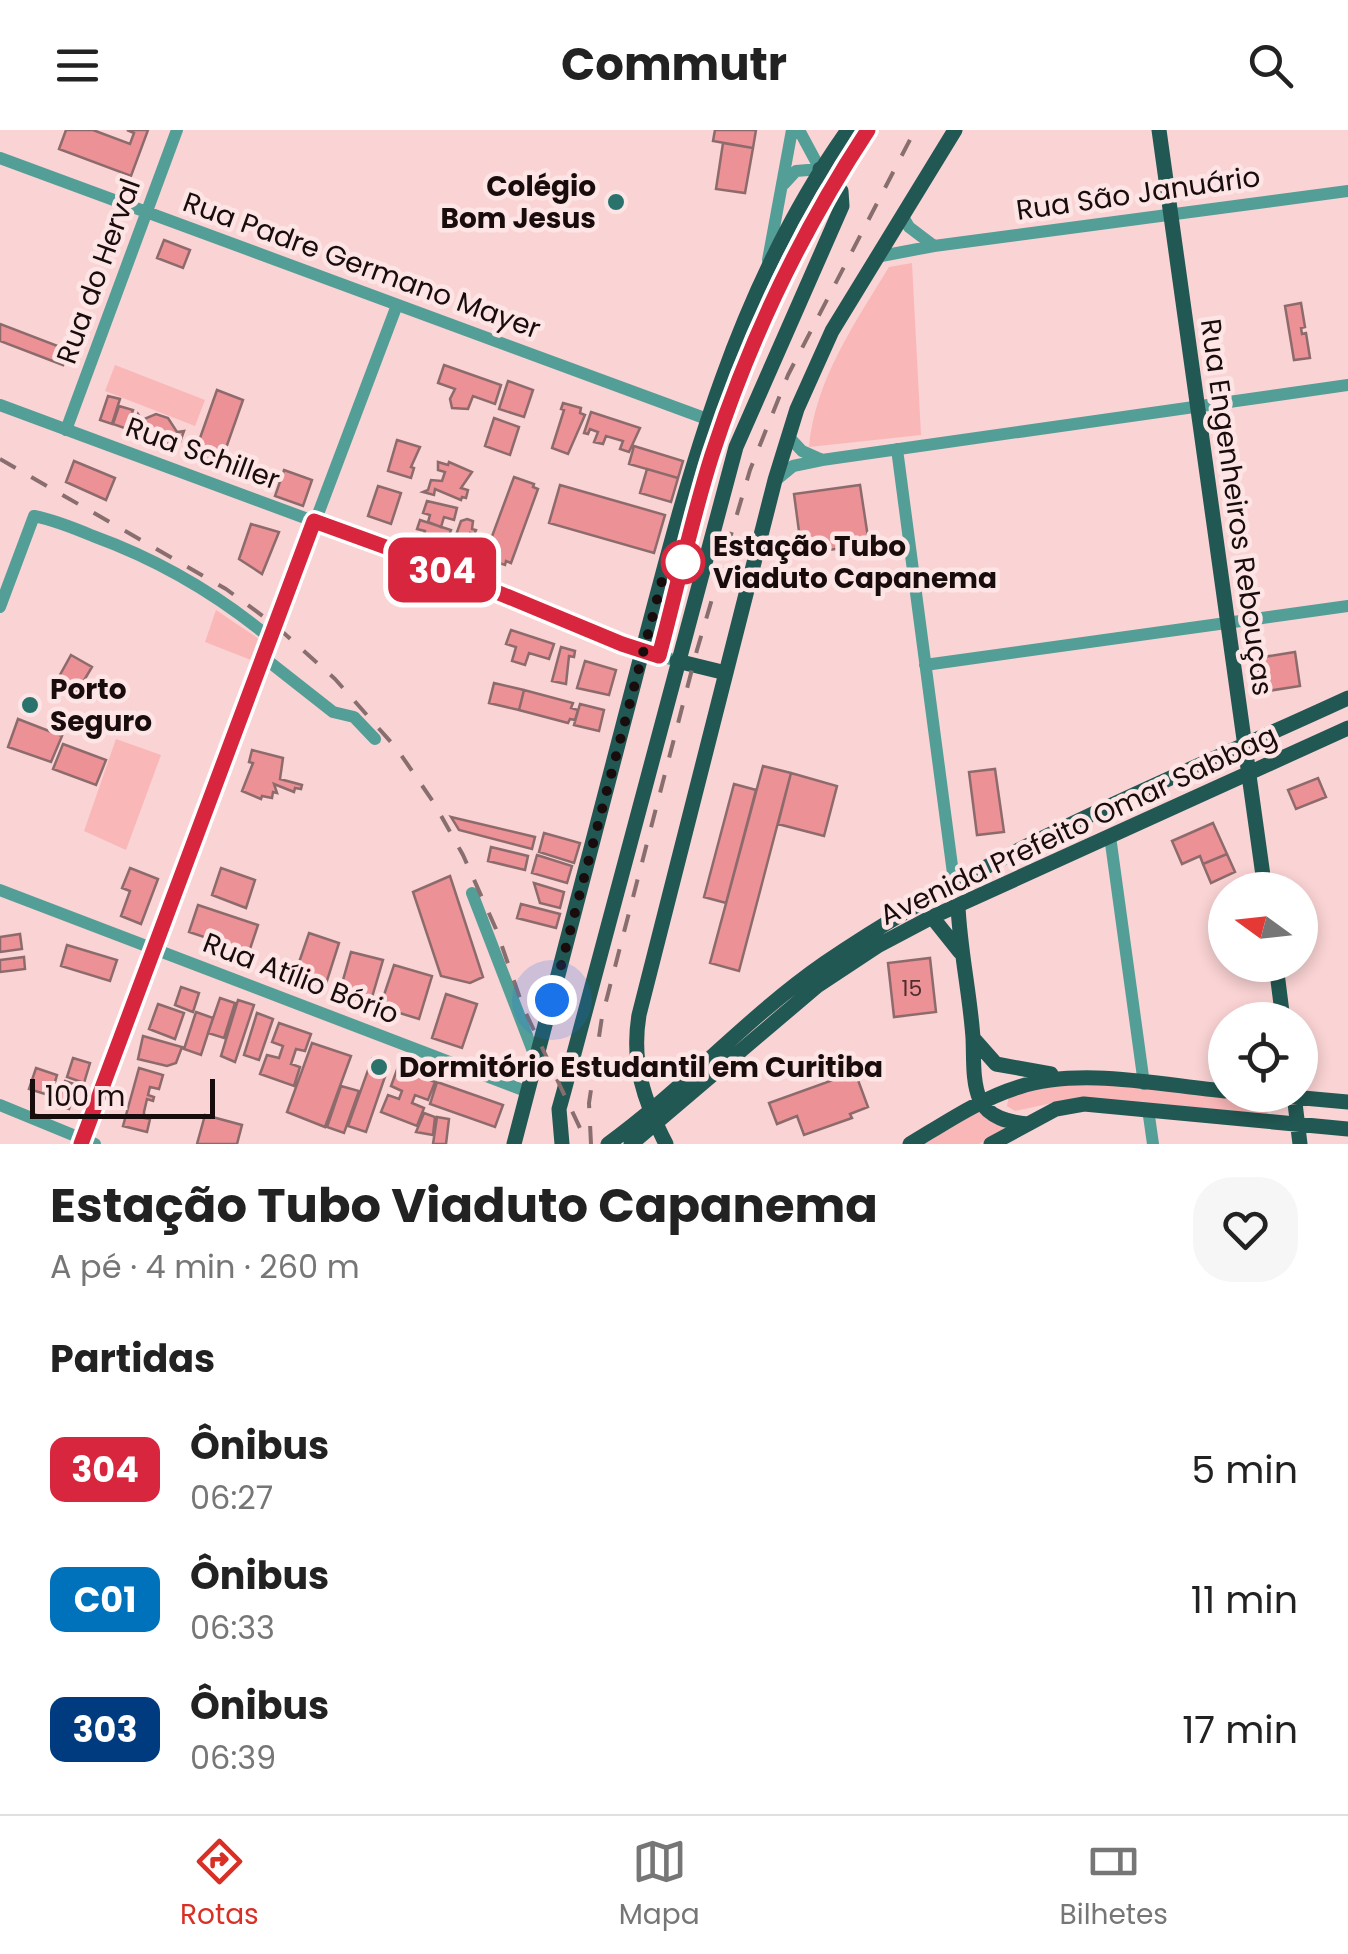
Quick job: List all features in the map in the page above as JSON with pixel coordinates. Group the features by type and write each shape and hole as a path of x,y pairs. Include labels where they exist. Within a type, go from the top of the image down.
{"main road":[{"path":"514,1144 688,476 766,269 820,169 848,130"},
{"path":"666,1144 642,1090 636,1035 775,480 824,346 955,130"},
{"name":"Rua Engenheiros Rebouças","path":"1159,130 1263,872"},
{"path":"562,1144 560,1110 564,1091 740,434 842,206 841,191 820,169"},
{"name":"Rua Schiller","path":"678,660 726,673"},
{"name":"Avenida Prefeito Omar Sabbag","path":"829,969 954,881 1348,698"},
{"name":"Avenida Prefeito Omar Sabbag","path":"829,969 1348,728"},
{"path":"958,906 960,952 981,1102 1003,1120 1027,1124"},
{"path":"932,918 960,952"},
{"path":"608,1144 829,969"},
{"path":"631,1144 829,969"},
{"path":"973,1038 988,1058 1004,1066 1208,1090"},
{"path":"910,1144 981,1102 1038,1082 1082,1078"},
{"path":"1318,1099 1348,1102"},
{"path":"992,1144 1070,1105 1348,1129"},
{"path":"1296,1112 1300,1144"}],"street":[{"name":"Rua do Herval","path":"66,430 177,130"},
{"path":"766,269 792,130"},
{"path":"781,188 796,171 820,169 799,130"},
{"name":"Rua Padre Germano Mayer","path":"0,158 707,419"},
{"name":"Rua São Januário","path":"876,257 1348,190"},
{"path":"902,215 909,226 934,246"},
{"path":"0,1105 81,1141 397,305"},
{"path":"775,480 793,466 822,460 1348,385"},
{"name":"Rua Schiller","path":"0,405 314,521 642,652 678,660"},
{"path":"788,436 802,452 822,460"},
{"path":"897,449 954,881"},
{"path":"0,607 34,516 146,556 203,588 270,638"},
{"path":"926,665 1348,606"},
{"path":"263,657 333,712 354,718 376,739"},
{"path":"1110,836 1144,1084"},
{"name":"Rua Atílio Bório","path":"0,890 528,1092"},
{"path":"472,893 536,1058"},
{"path":"1148,1109 1153,1144"}],"shaded area":[{"path":"912,263 921,435 809,447 819,398 850,331 889,267"},
{"path":"115,365 205,400 195,426 105,391"},
{"path":"216,610 259,639 251,660 205,642"},
{"path":"116,739 161,755 126,850 84,831"},
{"path":"1076,1082 1208,1092 1208,1109 1081,1097 1015,1111 1007,1106 1009,1095"},
{"path":"980,1111 1006,1128 979,1144 924,1144"}],"building":[{"path":"66,130 93,130 130,144 134,133 127,130 148,130 131,176 59,149"},
{"path":"715,130 756,130 753,148 713,141"},
{"path":"723,143 753,148 745,193 716,189"},
{"path":"164,240 190,250 183,268 157,258"},
{"path":"1301,303 1305,327 1301,328 1302,334 1306,333 1310,358 1294,360 1285,306"},
{"path":"0,324 68,350 63,365 0,341"},
{"path":"444,365 501,385 495,404 473,396 468,409 452,408 450,399 455,389 438,383"},
{"path":"508,381 533,390 524,417 499,409"},
{"path":"217,390 243,400 220,465 194,455"},
{"path":"108,396 120,399 112,424 100,420"},
{"path":"563,403 581,408 580,413 585,415 568,454 552,448"},
{"path":"119,406 133,410 127,429 113,424"},
{"path":"591,412 640,428 629,452 620,449 623,441 606,436 603,444 594,442 598,432 590,429 588,434 584,433"},
{"path":"138,414 142,420 156,414 168,418 177,432 184,431 180,442 168,444 139,433 134,426"},
{"path":"494,418 519,427 510,455 485,446"},
{"path":"397,440 420,447 411,467 411,478 388,471"},
{"path":"634,446 683,461 678,478 629,464"},
{"path":"74,461 115,478 106,500 66,482"},
{"path":"438,462 449,462 472,472 461,488 468,490 466,498 461,500 435,489 434,495 423,492 428,490 431,480 442,481 445,472 438,470"},
{"path":"647,469 678,478 671,502 640,493"},
{"path":"284,470 312,480 303,506 275,496"},
{"path":"514,477 538,489 511,563 506,561 505,565 484,558"},
{"path":"560,485 665,515 654,553 549,523"},
{"path":"860,485 869,544 802,554 794,494"},
{"path":"378,486 401,493 391,524 368,516"},
{"path":"427,501 457,508 454,520 444,517 441,527 428,522 430,515 423,513"},
{"path":"420,520 451,530 448,538 424,535 425,531 417,529"},
{"path":"461,521 473,521 472,529 476,530 474,535 470,533 464,561 453,565 447,560"},
{"path":"251,524 279,532 262,574 239,559"},
{"path":"511,630 554,644 549,659 529,653 525,665 512,661 516,647 506,644"},
{"path":"561,647 575,651 574,657 569,656 566,684 552,681"},
{"path":"1295,652 1300,686 1261,692 1257,658"},
{"path":"71,655 92,667 76,694 56,682"},
{"path":"585,661 616,670 609,695 577,688"},
{"path":"494,683 524,690 519,710 489,703"},
{"path":"524,690 573,703 571,708 578,710 575,720 568,723 519,710"},
{"path":"580,704 604,710 599,731 574,725"},
{"path":"18,719 62,736 51,762 8,747"},
{"path":"63,744 106,760 96,785 53,769"},
{"path":"252,750 283,758 280,779 302,785 301,789 295,788 294,792 274,784 277,793 261,799 242,791 253,763 249,762"},
{"path":"763,766 791,773 739,971 710,963"},
{"path":"995,769 1004,832 977,835 969,772"},
{"path":"791,773 837,786 824,836 778,824"},
{"path":"1318,778 1326,797 1296,809 1288,790"},
{"path":"734,784 756,790 726,903 704,897"},
{"path":"451,817 535,837 532,849 459,830"},
{"path":"1213,823 1227,854 1203,864 1200,856 1182,864 1172,841"},
{"path":"544,833 580,843 574,863 539,852"},
{"path":"491,847 528,856 525,870 488,861"},
{"path":"1227,854 1235,872 1208,872 1208,876 1203,864"},
{"path":"537,855 572,866 567,883 532,873"},
{"path":"130,868 158,879 141,924 121,916 130,891 122,888"},
{"path":"221,868 255,880 246,908 212,895"},
{"path":"450,876 483,977 470,983 441,976 413,892"},
{"path":"534,883 564,892 560,908 540,903"},
{"path":"521,904 560,914 556,928 517,918"},
{"path":"198,905 258,925 249,952 189,932"},
{"path":"309,933 339,943 325,987 294,977"},
{"path":"20,934 22,949 0,952 0,937"},
{"path":"67,945 117,960 110,981 61,966"},
{"path":"351,952 383,960 370,1004 339,994"},
{"path":"24,957 25,969 0,972 0,960"},
{"path":"930,958 936,1012 894,1017 888,963"},
{"path":"394,965 432,976 419,1019 380,1007"},
{"path":"181,987 199,993 193,1012 175,1005"},
{"path":"446,994 477,1004 462,1048 432,1038"},
{"path":"220,998 235,1003 224,1038 208,1033"},
{"path":"238,1000 254,1005 235,1062 221,1056"},
{"path":"158,1004 184,1013 175,1039 149,1029"},
{"path":"196,1012 213,1018 201,1055 184,1049"},
{"path":"257,1013 273,1019 259,1060 244,1055"},
{"path":"279,1023 311,1034 305,1051 296,1049 291,1064 300,1067 294,1086 260,1074 267,1055 279,1058 283,1046 272,1042"},
{"path":"143,1036 182,1047 176,1063 167,1066 138,1059"},
{"path":"312,1043 351,1056 325,1127 287,1112"},
{"path":"73,1058 90,1063 84,1083 67,1077"},
{"path":"372,1059 389,1065 366,1132 348,1126"},
{"path":"398,1067 435,1082 428,1100 415,1095 412,1103 424,1108 417,1126 381,1112 388,1095 399,1099 402,1091 391,1086"},
{"path":"36,1068 57,1075 51,1096 29,1089"},
{"path":"139,1068 163,1075 159,1089 150,1087 148,1095 154,1097 153,1101 147,1099 144,1112 144,1118 150,1119 147,1132 123,1126"},
{"path":"855,1072 868,1107 850,1114 852,1118 804,1135 797,1116 777,1124 769,1103"},
{"path":"65,1081 77,1085 69,1109 57,1105"},
{"path":"437,1082 503,1105 495,1127 430,1104"},
{"path":"341,1086 359,1091 344,1133 327,1127"},
{"path":"424,1113 435,1117 433,1135 416,1132"},
{"path":"205,1115 242,1125 237,1144 197,1144"},
{"path":"437,1117 449,1119 446,1144 433,1144"}],"railway":[{"path":"591,1144 589,1103 602,1017 697,650 750,470 788,375 915,130"},
{"path":"0,459 226,589 275,625 335,679 397,749 463,855 496,929 523,1007 587,1143"}],"bus line":[{"name":"304","path":"81,1144 314,521 659,656 721,428 784,278 834,182 868,130"}],"place":[{"name":"Colégio Bom Jesus","path":"616,202"},
{"name":"Estação Tubo Viaduto Capanema","path":"683,562"},
{"name":"Porto Seguro","path":"30,705"},
{"name":"Dormitório Estudantil em Curitiba","path":"379,1067"}],"route":[{"path":"552,1000 670,550 683,562"}]}
